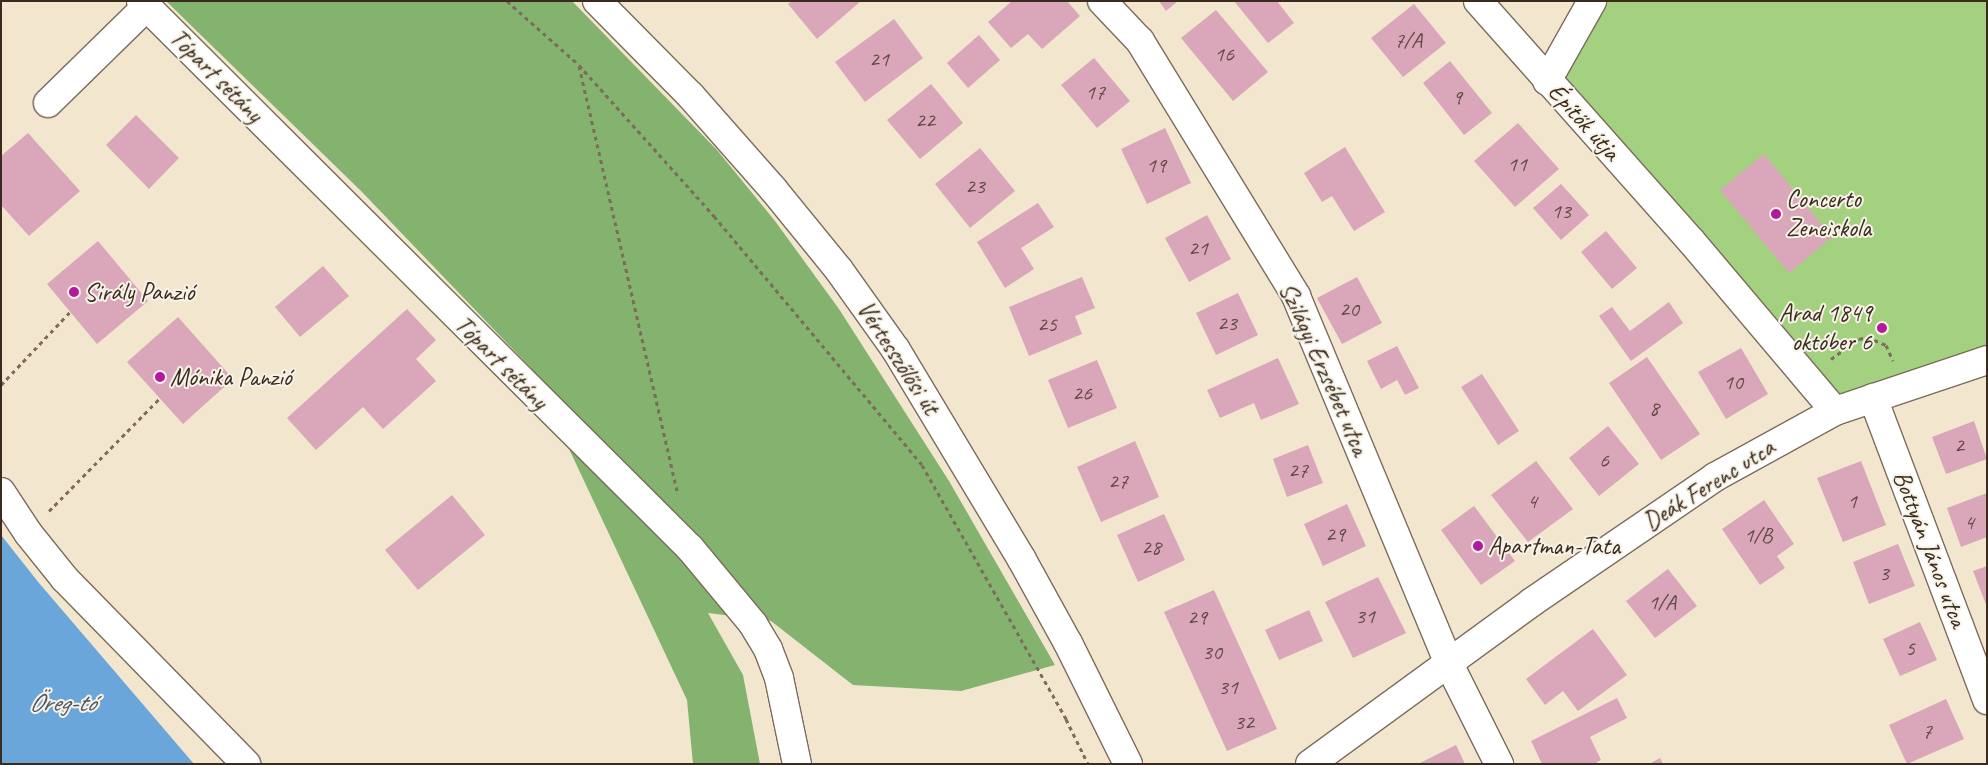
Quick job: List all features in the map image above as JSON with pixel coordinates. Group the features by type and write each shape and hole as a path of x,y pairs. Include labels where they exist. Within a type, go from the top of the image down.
{"street":[{"name":"Vértesszőlősi út","path":"597,1 691,96 773,189 839,270 896,350 1021,558 1068,642 1128,764"},
{"name":"Szilágyi Erzsébet utca","path":"1102,1 1140,42 1296,296 1449,664 1499,764"},
{"name":"Építők útja","path":"1478,1 1547,81 1692,242 1808,376 1835,411"},
{"path":"1547,81 1592,1"},
{"path":"48,102 144,4"},
{"name":"Tópart sétány","path":"144,4 690,548 753,624 768,650 779,678 797,764"},
{"name":"Deák Ferenc utca","path":"1310,764 1715,477 1835,411 1987,360"},
{"name":"Bottyán János utca","path":"1873,398 1987,700"},
{"path":"1,492 28,533 65,579 246,764"}],"path":[{"path":"508,1 579,65 714,216 922,465 1066,719 1088,764"},
{"path":"579,65 679,500"},
{"path":"1,385 70,312"},
{"path":"1808,376 1859,339 1867,337 1886,345 1904,387"},
{"path":"28,533 160,398"}],"green space":[{"path":"166,1 572,1 717,150 775,221 839,309 949,481 1055,665 961,691 853,685 771,621 708,613 743,675 760,764 693,764 687,700 531,368 362,192"},
{"path":"1592,1 1987,1 1987,360 1835,411 1547,81"}],"water":[{"name":"Öreg-tó","path":"1,535 39,583 194,764 1,764"}],"building":[{"path":"792,1 861,1 817,39 788,4"},
{"path":"1012,1 1067,1 1080,16 1042,49 1028,34 1011,48 988,22"},
{"path":"1159,1 1178,1 1166,11"},
{"path":"1234,1 1277,1 1294,23 1268,43"},
{"path":"1414,4 1446,43 1403,77 1371,38"},
{"path":"1216,10 1268,72 1233,101 1181,38"},
{"path":"894,19 923,58 865,102 835,62"},
{"path":"979,35 1000,60 968,88 947,63"},
{"path":"1094,58 1130,101 1097,128 1061,85"},
{"path":"1450,61 1492,113 1464,135 1423,83"},
{"path":"931,84 963,123 920,159 887,120"},
{"path":"136,115 179,158 149,189 106,145"},
{"path":"1518,123 1559,169 1515,207 1474,161"},
{"path":"1165,128 1191,183 1147,204 1121,149"},
{"path":"28,133 80,191 29,236 1,205 1,156"},
{"path":"1345,147 1385,212 1354,231 1332,196 1322,202 1304,173"},
{"path":"980,148 1015,191 970,228 935,184"},
{"name":"Concerto Zeneiskola","path":"1764,154 1832,237 1789,273 1720,190"},
{"path":"1561,184 1589,215 1561,240 1533,208"},
{"path":"1038,203 1054,227 1021,248 1034,269 1005,288 977,242"},
{"path":"1207,215 1231,259 1189,282 1165,238"},
{"path":"1606,231 1637,268 1612,289 1581,252"},
{"path":"98,241 148,301 97,344 47,284"},
{"path":"323,266 349,296 300,337 275,307"},
{"path":"1082,277 1095,308 1075,316 1082,334 1029,356 1009,307"},
{"path":"1357,277 1382,323 1342,344 1317,298"},
{"path":"1238,293 1258,335 1216,355 1196,313"},
{"path":"1669,302 1683,323 1631,361 1599,316 1612,307 1630,331"},
{"path":"407,309 436,340 416,359 436,381 383,429 363,407 316,450 287,418"},
{"path":"178,317 233,379 183,424 127,362"},
{"path":"1397,346 1419,388 1405,395 1397,380 1381,389 1367,361"},
{"path":"1741,348 1768,394 1726,419 1698,372"},
{"path":"1647,357 1700,434 1661,460 1609,383"},
{"path":"1278,358 1299,404 1261,420 1254,403 1220,418 1207,390"},
{"path":"1097,360 1117,408 1068,428 1048,380"},
{"path":"1482,374 1519,431 1498,445 1461,387"},
{"path":"1974,421 1987,459 1946,474 1932,437"},
{"path":"1608,426 1639,464 1599,496 1569,458"},
{"path":"1135,441 1159,497 1101,522 1077,467"},
{"path":"1308,445 1323,483 1287,497 1273,459"},
{"path":"1536,461 1573,509 1528,542 1491,495"},
{"path":"1861,461 1886,525 1843,542 1817,478"},
{"path":"1987,493 1987,537 1961,547 1947,508"},
{"path":"452,495 485,535 418,590 385,550"},
{"path":"1764,500 1794,544 1777,556 1785,568 1760,585 1722,529"},
{"path":"1347,504 1366,546 1323,566 1304,524"},
{"name":"Apartman-Tata","path":"1474,506 1515,561 1481,585 1441,530"},
{"path":"1164,514 1185,560 1138,582 1117,535"},
{"path":"1898,544 1915,586 1869,604 1853,562"},
{"path":"1987,566 1987,607 1973,571"},
{"path":"1668,569 1697,606 1655,638 1626,601"},
{"path":"1378,577 1406,633 1353,658 1325,602"},
{"path":"1214,590 1277,729 1227,751 1164,612"},
{"path":"1309,610 1323,641 1279,660 1265,630"},
{"path":"1920,622 1937,660 1900,676 1883,639"},
{"path":"1593,629 1627,675 1578,711 1563,691 1545,705 1526,679"},
{"path":"1617,698 1627,718 1590,737 1601,760 1594,764 1542,764 1531,741"},
{"path":"1946,699 1964,739 1907,764 1889,725"},
{"path":"1456,745 1465,764 1418,764"},
{"path":"1660,758 1663,764 1649,764"}],"place":[{"name":"Concerto Zeneiskola","path":"1776,214"},
{"name":"Sirály Panzió","path":"74,292"},
{"name":"Arad 1849 október 6","path":"1882,328"},
{"name":"Mónika Panzió","path":"160,377"},
{"name":"Apartman-Tata","path":"1478,546"}]}
